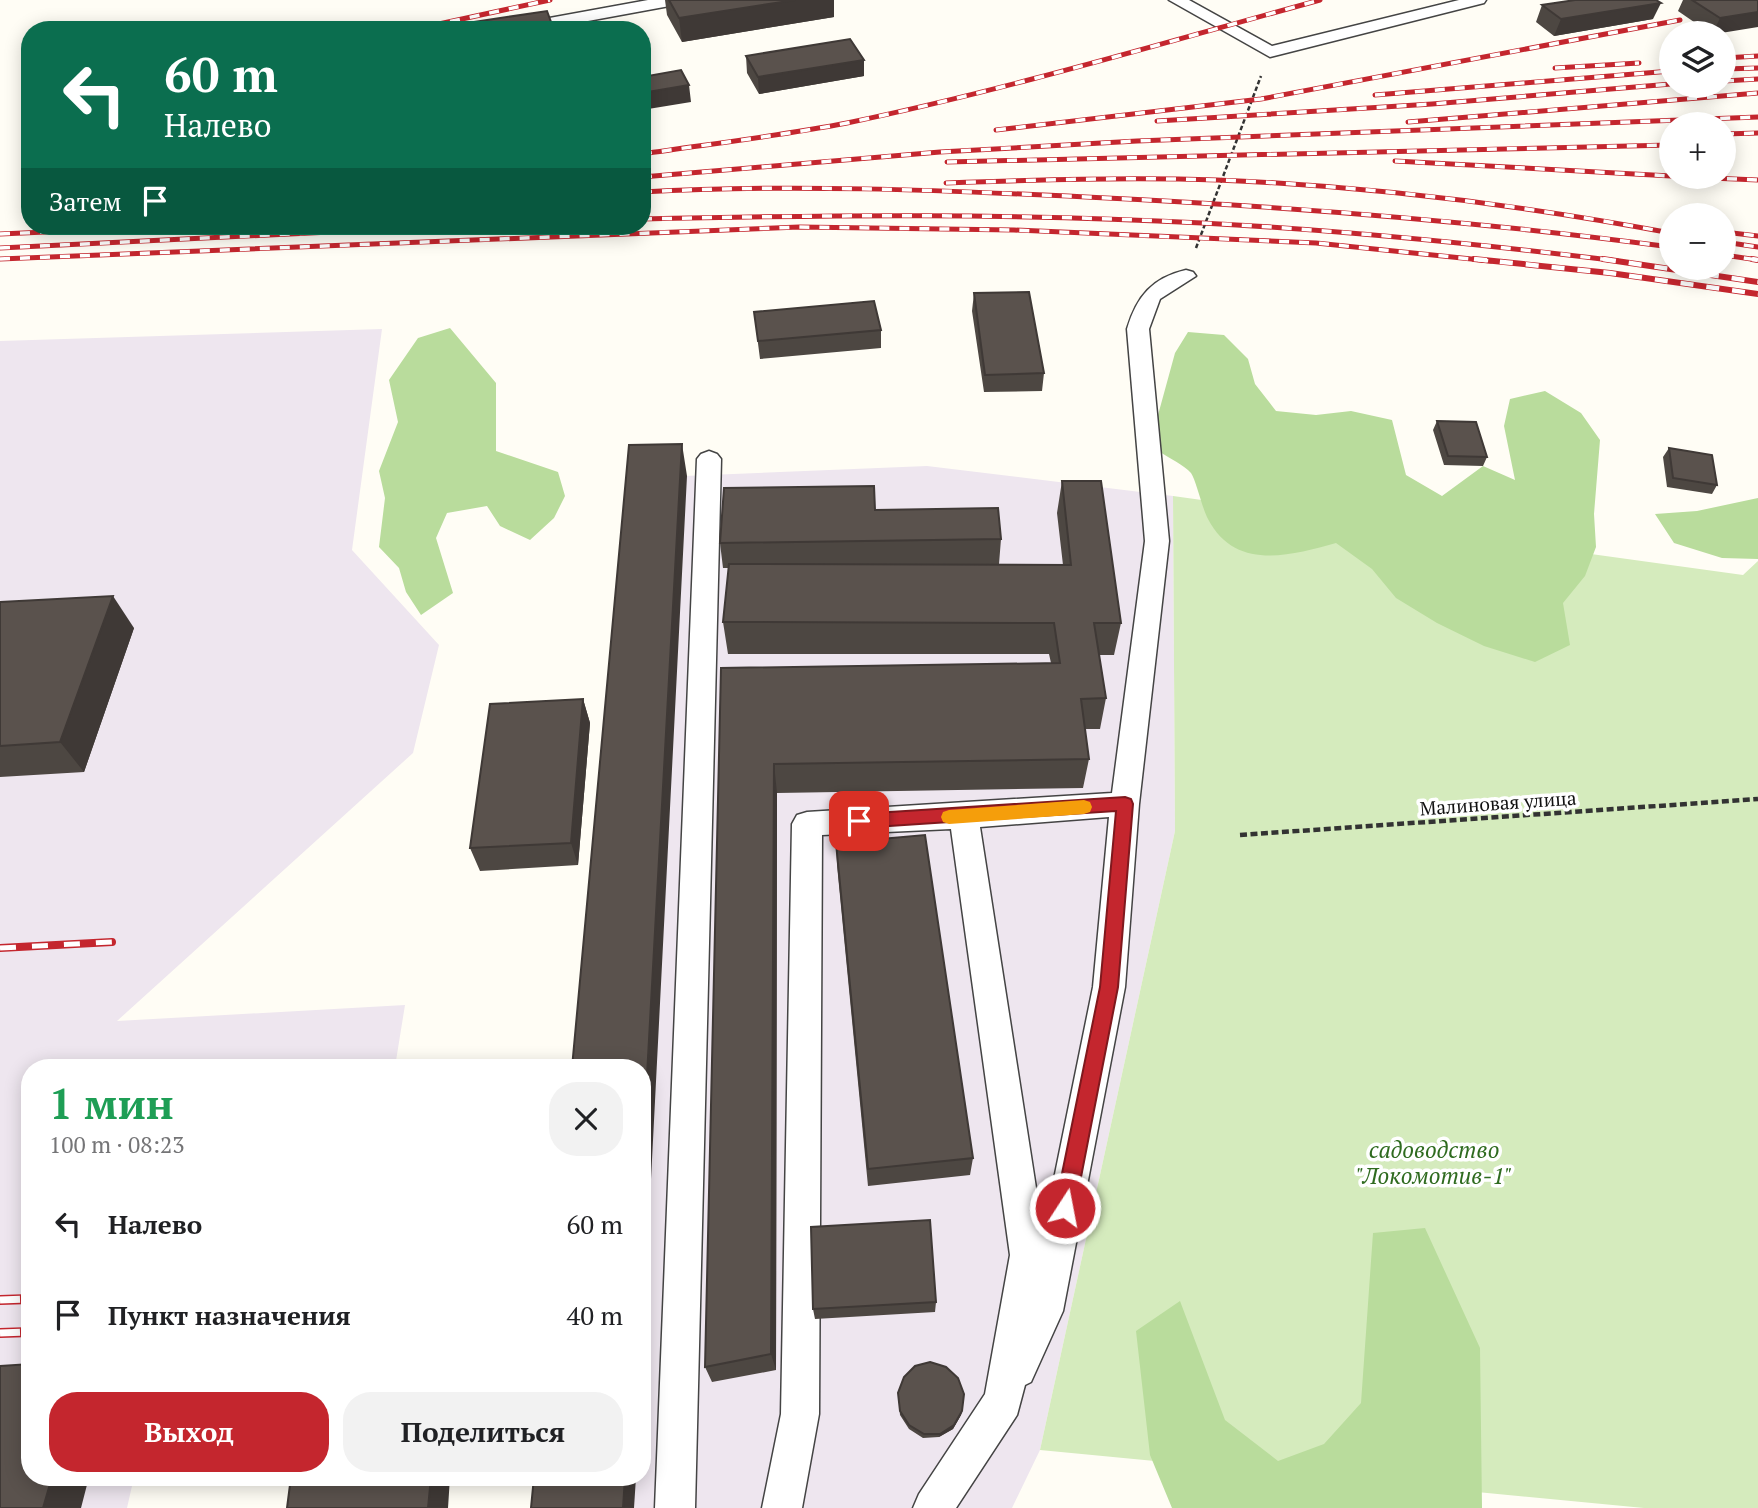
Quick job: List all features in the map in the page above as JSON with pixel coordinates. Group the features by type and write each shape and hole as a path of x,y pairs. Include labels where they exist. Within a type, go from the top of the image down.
{"lane":[{"path":"560,21 675,0"},
{"path":"1177,0 1270,52 1478,0"},
{"path":"933,1508 1003,1401 1045,1311 1109,987 1125,804 1157,541 1138,329 1146,301 1162,285 1186,276"},
{"path":"675,1508 720,585 721,498 709,459"},
{"path":"782,1508 800,1414 807,824 1125,804"},
{"path":"964,816 1028,1255 1003,1401"}],"path":[{"path":"1186,276 1270,52"},
{"name":"Малиновая улица","path":"1240,835 1758,799"}],"shaded area":[{"path":"382,329 352,550 439,645 413,753 117,1021 405,1005 396,1059 21,1059 21,1486 132,1486 127,1508 0,1508 0,341"},
{"path":"927,466 1173,496 1175,831 1040,1450 1012,1508 547,1508 548,1486 651,1486 651,1059 642,1059 635,478"}],"green space":[{"path":"450,328 496,383 496,451 558,472 565,496 554,518 530,540 500,526 487,506 447,513 436,538 453,593 421,615 406,592 399,568 379,547 385,498 379,471 398,422 389,380 418,338"},
{"path":"1188,332 1224,335 1248,359 1255,384 1276,411 1316,415 1351,411 1392,420 1406,475 1442,496 1483,466 1515,480 1504,426 1510,399 1545,391 1581,413 1600,440 1594,514 1596,547 1585,576 1563,603 1570,645 1535,662 1484,646 1437,623 1396,598 1372,569 1336,543 1282,555 1248,553 1233,547 1219,535 1208,519 1191,473 1160,452 1155,426 1175,353"},
{"name":"садоводство \"Локомотив-1\"","path":"1173,496 1743,575 1758,561 1758,1508 1644,1508 1040,1450 1175,831"},
{"path":"1758,498 1758,559 1722,558 1674,543 1655,514 1697,511"},
{"path":"1425,1228 1480,1348 1482,1508 1172,1508 1150,1455 1136,1331 1180,1301 1225,1420 1278,1461 1324,1444 1361,1403 1373,1233"}],"building":[{"path":"669,0 795,0 679,18"},
{"path":"1575,0 1656,0 1661,3 1561,19 1542,5"},
{"path":"1692,0 1758,0 1758,12 1720,18"},
{"path":"547,11 551,21 481,21"},
{"path":"850,39 864,60 758,77 746,56"},
{"path":"681,70 689,85 651,91 651,75"},
{"path":"1029,292 1044,373 985,375 974,293"},
{"path":"874,301 881,330 758,341 754,312"},
{"path":"1437,421 1476,422 1487,457 1448,456"},
{"path":"682,444 648,1059 573,1059 629,445"},
{"path":"1669,448 1712,455 1717,485 1673,478"},
{"path":"1062,481 1101,481 1121,623 1094,623 1106,698 1081,699 1089,759 774,764 771,1354 705,1367 721,668 1060,663 1054,623 723,622 729,564 1071,565"},
{"path":"874,486 875,510 998,508 1001,539 720,543 724,488"},
{"path":"113,596 60,742 0,746 0,602"},
{"path":"583,699 571,843 470,848 490,704"},
{"path":"925,835 973,1158 868,1169 836,843"},
{"path":"930,1220 936,1302 813,1309 811,1227"},
{"path":"930,1362 946,1367 958,1378 964,1394 962,1411 954,1425 940,1434 924,1434 909,1425 900,1411 898,1393 904,1377 915,1366"},
{"path":"21,1365 21,1486 49,1486 43,1508 0,1508 0,1366"},
{"path":"290,1486 430,1486 428,1508 287,1508"},
{"path":"533,1486 624,1486 623,1508 531,1508"}],"railway":[{"path":"453,21 550,0"},
{"path":"651,153 796,132 907,110 1320,0"},
{"path":"996,130 1261,99 1680,20"},
{"path":"1736,57 1758,56"},
{"path":"1555,68 1639,63"},
{"path":"1736,69 1758,68"},
{"path":"1375,95 1659,72"},
{"path":"1736,80 1758,79"},
{"path":"1157,121 1432,104 1659,85"},
{"path":"1408,122 1758,93"},
{"path":"651,176 940,152 1137,141 1758,117"},
{"path":"1736,134 1758,133"},
{"path":"947,162 1659,145"},
{"path":"1395,161 1659,175"},
{"path":"946,183 1149,179 1274,183 1445,198 1659,231"},
{"path":"1736,179 1758,180"},
{"path":"651,192 753,188 864,189 1159,201 1452,222 1659,246"},
{"path":"651,219 922,216 1132,220 1358,234 1611,260"},
{"path":"651,233 799,227 1014,230 1316,243 1491,261"},
{"path":"0,234 21,233"},
{"path":"1736,233 1758,236"},
{"path":"0,248 268,235"},
{"path":"0,259 599,235"},
{"path":"1736,244 1758,247"},
{"path":"1736,257 1758,260 1752,259"},
{"path":"1474,259 1610,273 1758,294"},
{"path":"1603,259 1611,260"},
{"path":"1611,260 1618,261"},
{"path":"1611,260 1758,282"},
{"path":"0,948 112,942"},
{"path":"0,1300 21,1299"},
{"path":"0,1333 21,1332"}],"slow traffic":[{"path":"949,817 1084,807"}],"route":[{"path":"859,821 1125,804 1109,987 1065,1208"}]}
